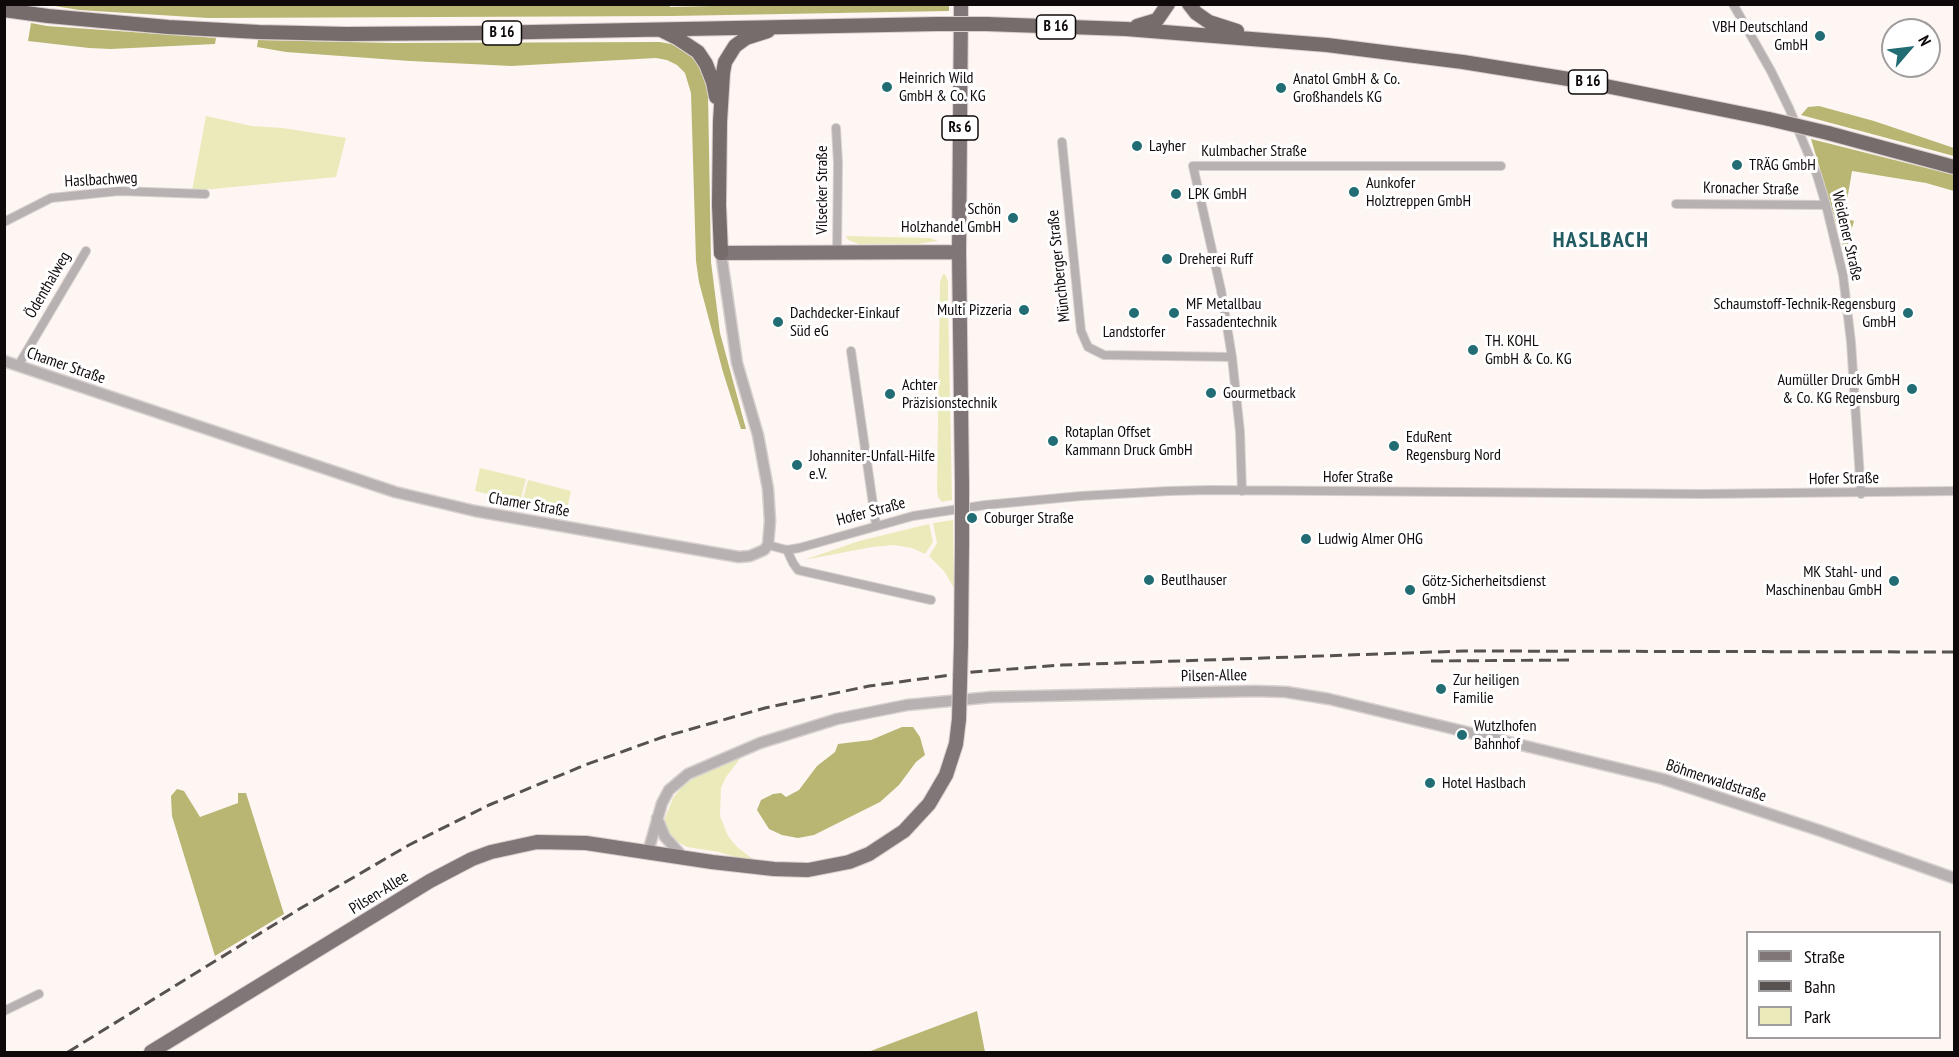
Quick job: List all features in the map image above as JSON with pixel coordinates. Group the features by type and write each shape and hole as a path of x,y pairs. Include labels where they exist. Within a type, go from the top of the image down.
{"highway":[{"name":"B 16","path":"1126,29 1157,20 1168,4"},
{"name":"B 16","path":"1189,4 1196,13 1218,26 1274,40"},
{"name":"B 16","path":"4,10 168,27 270,32 482,33 986,24 1126,29 1274,40 1406,54 1511,69 1656,95 1828,133 1954,167"},
{"name":"B 16","path":"720,122 725,62 735,46 760,33 791,27"},
{"name":"B 16","path":"657,29 690,45 698,52 713,82 720,122"},
{"path":"720,122 721,254"}],"main road":[{"name":"Rs 6","path":"959,252 962,4"},
{"path":"721,254 959,252"},
{"name":"Pilsen-Allee","path":"151,1053 430,881 472,859 516,845 537,842 586,843 774,869 808,870 849,862 869,854 904,831 929,804 946,775 956,744 959,719 962,484 959,252"}],"street":[{"name":"Weidener Straße","path":"1733,4 1767,63 1789,108 1817,175 1826,205 1843,275 1850,332 1861,494"},
{"name":"Vilsecker Straße","path":"836,128 837,252"},
{"name":"Münchberger Straße","path":"1062,142 1081,331 1088,347 1104,355 1232,357"},
{"name":"Kulmbacher Straße","path":"1242,491 1240,432 1232,357 1220,280 1193,166 1501,166"},
{"name":"Haslbachweg","path":"4,222 51,198 119,191 205,194"},
{"name":"Kronacher Straße","path":"1676,204 1826,205"},
{"name":"Ödenthalweg","path":"18,366 86,251"},
{"path":"721,254 737,363 758,435 766,474 770,506 768,545"},
{"path":"851,351 876,525"},
{"name":"Chamer Straße","path":"4,362 395,492 433,502 739,556 757,554 768,545"},
{"name":"Hofer Straße","path":"768,545 787,550 799,548 876,525 960,508 1081,496 1211,490 1861,494 1954,491"},
{"path":"787,550 798,570 931,600"},
{"name":"Pilsen-Allee","path":"648,852 657,818 669,790 688,774 705,765 789,733 837,719 907,705 1017,696 1256,692 1306,695 1464,730"},
{"name":"Böhmerwaldstraße","path":"1464,730 1664,779 1954,878"},
{"path":"657,818 665,837 683,857"},
{"path":"4,1011 39,994"}],"green space":[{"path":"206,116 252,126 283,128 346,138 336,177 192,191"},
{"path":"846,236 930,238 938,241 917,244 859,244 848,240"},
{"path":"943,274 948,281 952,500 942,502 937,490 940,282"},
{"path":"480,468 526,479 520,502 475,491"},
{"path":"528,480 571,491 566,514 522,503"},
{"path":"953,520 954,588 944,571 929,556 937,543 933,523"},
{"path":"929,524 933,542 925,554 912,548 894,545 804,560 859,541"},
{"path":"743,755 726,777 721,788 720,816 728,836 737,847 753,859 760,861 687,847 673,839 666,827 665,818 673,798 683,786 704,771"}],"shaded area":[{"path":"949,4 949,11 672,16 208,18 79,10 49,5 670,5 670,7"},
{"path":"31,23 216,38 215,44 89,48 28,41"},
{"path":"258,40 393,43 660,42 671,44 690,53 702,69 708,94 711,262 720,333 746,429 741,429 699,282 696,261 691,93 685,73 677,65 656,58 511,66 410,61 286,52 257,47"},
{"path":"1819,106 1874,121 1954,148 1954,156 1801,115 1808,107"},
{"path":"1811,139 1954,175 1954,191 1926,183 1852,171 1844,218 1854,221 1848,242 1852,265 1849,266"},
{"path":"902,727 913,727 920,737 925,755 916,762 899,785 880,802 814,835 798,838 782,835 769,829 757,810 761,800 781,793 786,797 799,790 817,766 835,752 838,744 871,740"},
{"path":"177,789 184,791 200,817 238,803 238,793 246,793 284,914 215,956 172,816 171,796"},
{"path":"977,1011 985,1052 868,1052"}],"railway":[{"path":"68,1052 301,908 409,845 489,805 585,765 663,737 765,708 869,686 973,672 1062,665 1464,651 1954,652"},
{"path":"1431,661 1575,660"}],"place":[{"name":"VBH Deutschland GmbH","path":"1820,36"},
{"name":"Heinrich Wild GmbH & Co. KG","path":"887,87"},
{"name":"Anatol GmbH & Co. Großhandels KG","path":"1281,88"},
{"name":"Layher","path":"1137,146"},
{"name":"TRÄG GmbH","path":"1737,165"},
{"name":"Aunkofer Holztreppen GmbH","path":"1354,192"},
{"name":"LPK GmbH","path":"1176,194"},
{"name":"Schön Holzhandel GmbH","path":"1013,218"},
{"name":"Dreherei Ruff","path":"1167,259"},
{"name":"Multi Pizzeria","path":"1024,310"},
{"name":"Landstorfer","path":"1134,313"},
{"name":"MF Metallbau Fassadentechnik","path":"1174,313"},
{"name":"Schaumstoff-Technik-Regensburg GmbH","path":"1908,313"},
{"name":"Dachdecker-Einkauf Süd eG","path":"778,322"},
{"name":"TH. KOHL GmbH & Co. KG","path":"1473,350"},
{"name":"Aumüller Druck GmbH & Co. KG Regensburg","path":"1912,389"},
{"name":"Gourmetback","path":"1211,393"},
{"name":"Achter Präzisionstechnik","path":"890,394"},
{"name":"Rotaplan Offset Kammann Druck GmbH","path":"1053,441"},
{"name":"EduRent Regensburg Nord","path":"1394,446"},
{"name":"Johanniter-Unfall-Hilfe e.V.","path":"797,465"},
{"name":"Coburger Straße","path":"972,518"},
{"name":"Ludwig Almer OHG","path":"1306,539"},
{"name":"Beutlhauser","path":"1149,580"},
{"name":"MK Stahl- und Maschinenbau GmbH","path":"1894,581"},
{"name":"Götz-Sicherheitsdienst GmbH","path":"1410,590"},
{"name":"Zur heiligen Familie","path":"1441,689"},
{"name":"Wutzlhofen Bahnhof","path":"1462,735"},
{"name":"Hotel Haslbach","path":"1430,783"}],"district":[{"name":"HASLBACH","path":"1601,241"}]}
